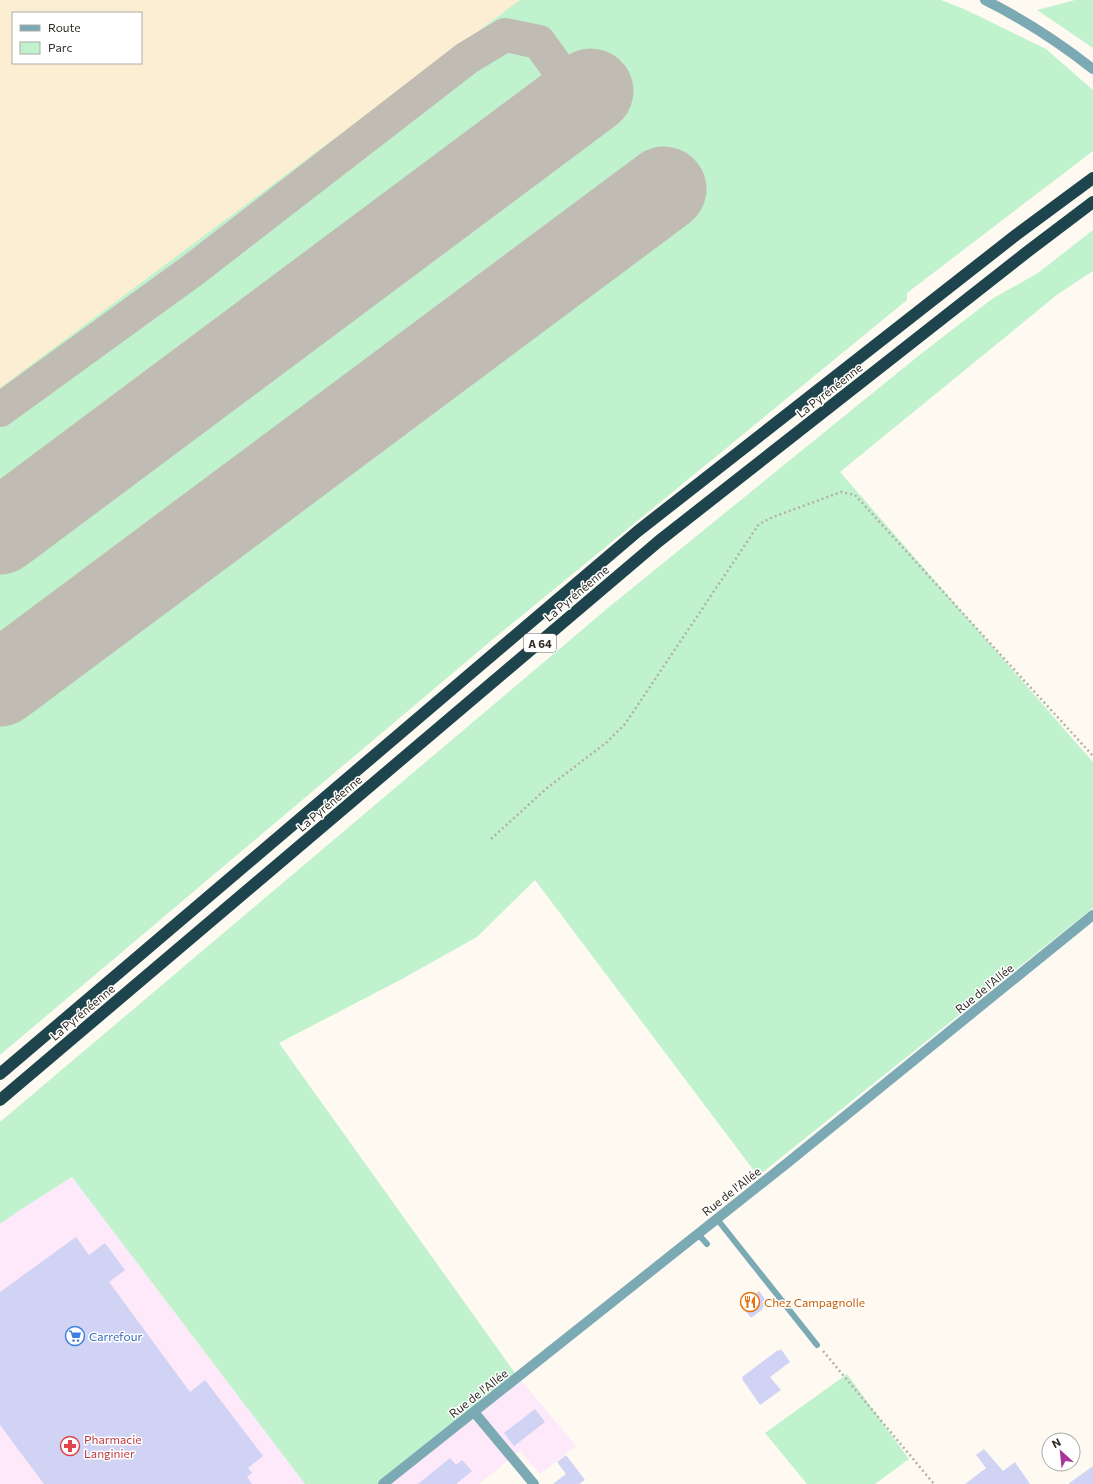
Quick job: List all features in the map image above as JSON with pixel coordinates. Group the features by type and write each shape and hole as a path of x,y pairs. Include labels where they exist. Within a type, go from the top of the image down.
{"highway":[{"name":"La Pyrénéenne","path":"0,1074 638,531 1016,235 1093,178"},
{"name":"La Pyrénéenne","path":"0,1100 660,541 1093,202"}],"street":[{"path":"985,0 1044,34 1093,69"},
{"name":"Rue de l'Allée","path":"384,1484 717,1220 1093,915"},
{"path":"474,1412 534,1484"}],"lane":[{"path":"717,1220 817,1345"},
{"path":"698,1234 707,1244"}],"path":[{"path":"491,838 547,788 606,742 625,724 759,524 773,517 841,492 855,495 1093,756"},
{"path":"817,1345 934,1484"}],"shaded area":[{"path":"0,0 823,0 0,863"},
{"name":"Carrefour","path":"72,1177 305,1484 0,1484 0,1224"},
{"path":"515,1373 576,1446 540,1474 520,1451 479,1484 379,1484"}],"green space":[{"path":"520,0 941,0 964,9 1046,49 1093,90 1093,151 907,293 907,300 492,640 0,1055 0,388"},
{"path":"1075,0 1093,0 1093,48 1037,10"},
{"path":"1093,230 1093,271 1058,294 840,472 1093,762 1093,908 758,1176 535,880 477,937 402,979 279,1043 515,1373 379,1484 305,1484 72,1177 0,1224 0,1122 609,607 922,353 992,299 1038,273"},
{"path":"847,1374 909,1459 875,1484 807,1484 765,1433"}],"building":[{"name":"Carrefour","path":"76,1237 89,1255 105,1243 125,1270 109,1282 190,1392 205,1380 263,1456 248,1468 252,1473 247,1477 252,1484 44,1484 0,1425 0,1292"},
{"path":"759,1291 768,1303 751,1318 741,1305"},
{"path":"781,1349 790,1362 770,1377 781,1390 760,1405 742,1377"},
{"path":"535,1409 545,1422 514,1446 504,1433"},
{"path":"984,1449 1003,1471 1015,1462 1030,1484 965,1484 986,1468 976,1455"},
{"path":"566,1455 585,1480 579,1484 553,1484 566,1474 557,1462"},
{"path":"450,1458 456,1465 462,1460 472,1471 456,1484 418,1484"},
{"path":"1093,1466 1093,1484 1068,1484"}],"taxiway":[{"path":"0,410 193,270 467,58 505,35 539,42 574,91"}],"runway":[{"path":"0,532 591,91"},
{"path":"0,684 664,189"}],"place":[{"name":"Chez Campagnolle","path":"750,1302"},
{"name":"Carrefour","path":"75,1336"},
{"name":"Pharmacie Langinier","path":"70,1446"}]}
